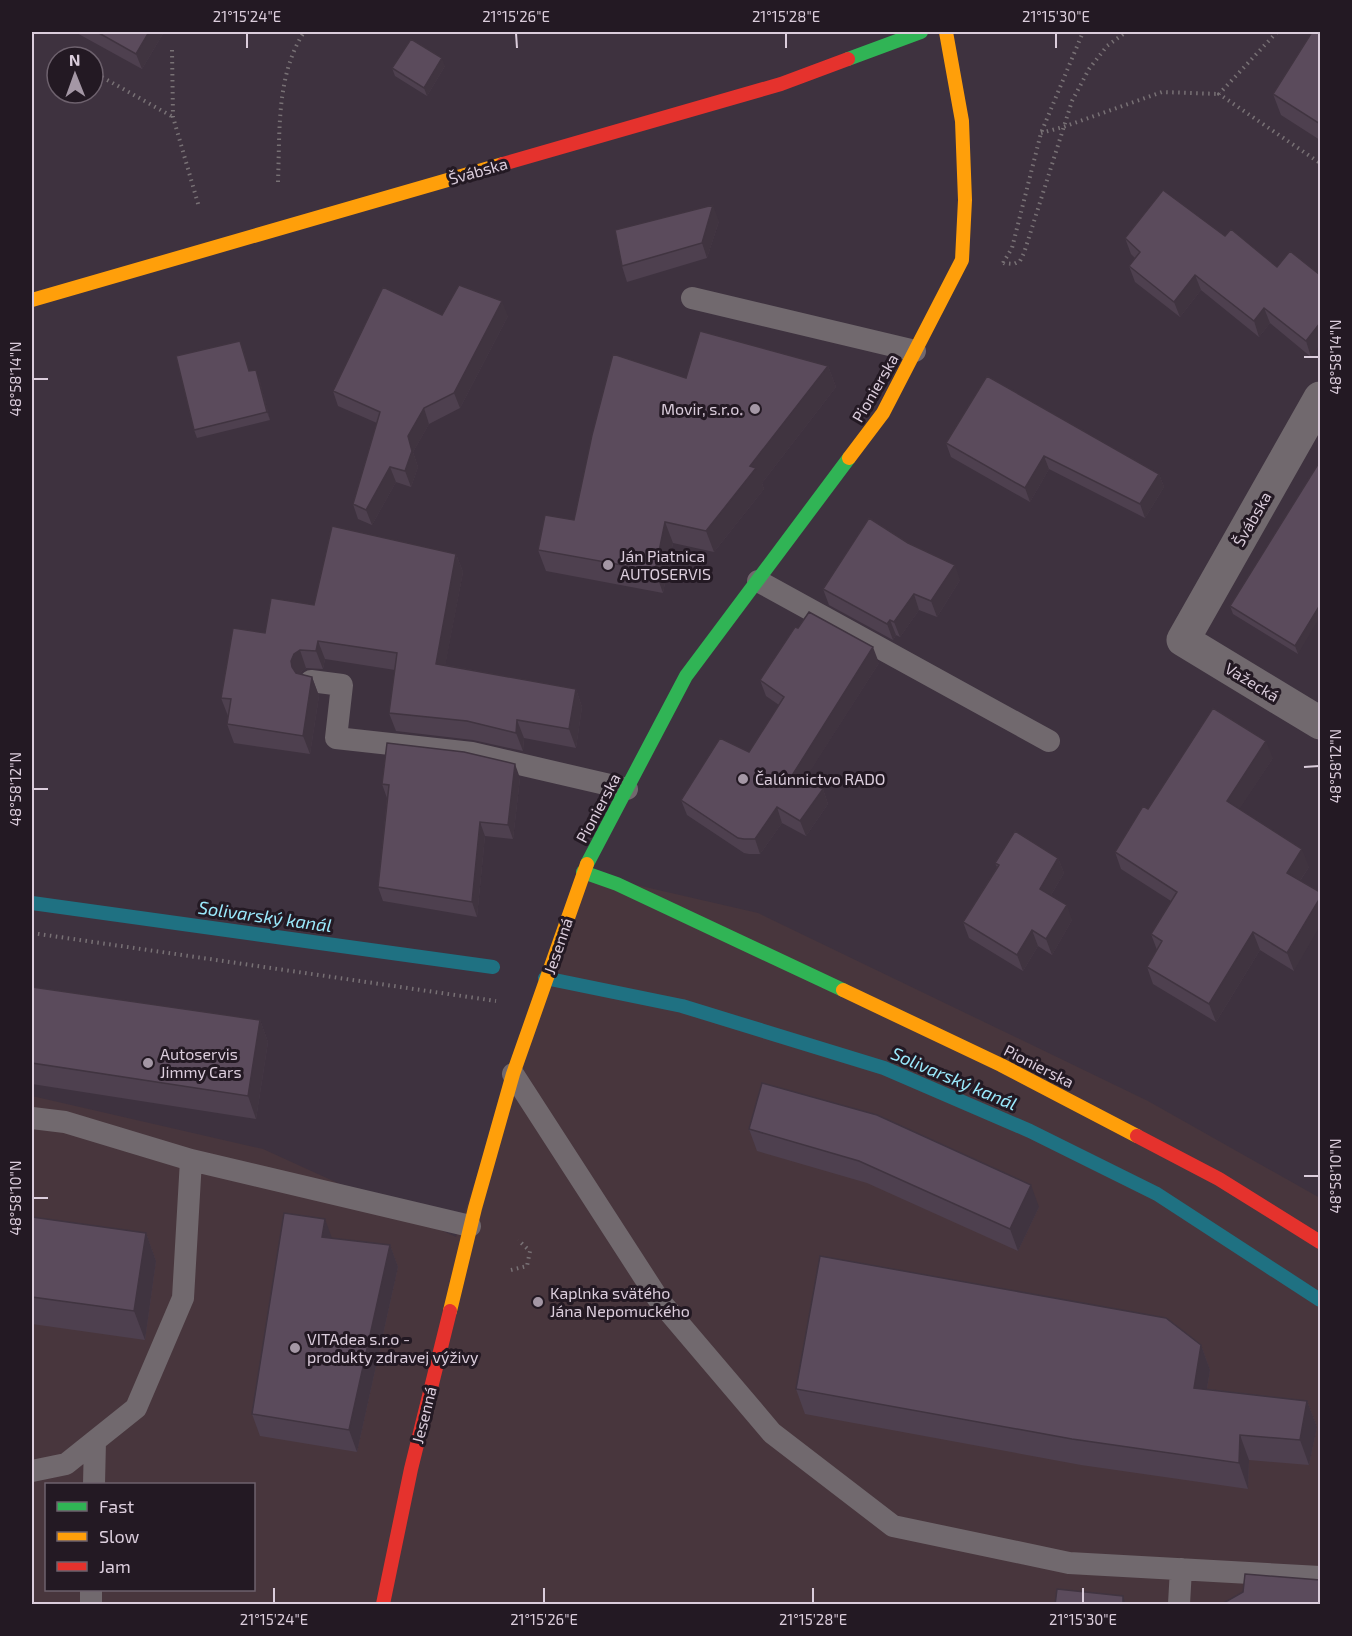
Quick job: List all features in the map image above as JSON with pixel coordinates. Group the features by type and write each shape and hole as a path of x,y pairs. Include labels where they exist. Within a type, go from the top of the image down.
{"street":[{"name":"Švábska","path":"32,300 781,84 921,32"},
{"name":"Pionierska","path":"946,32 962,121 965,200 962,260 884,413 686,676 583,872 616,884 1001,1065 1219,1179 1320,1242"},
{"name":"Švábska","path":"1183,640 1320,398"},
{"name":"Važecká","path":"1183,640 1320,723"},
{"name":"Jesenná","path":"383,1605 411,1469 470,1226 513,1074 583,872"}],"lane":[{"path":"692,298 915,351"},
{"path":"758,581 1049,741"},
{"path":"311,681 342,685 336,738 472,753 627,789"},
{"path":"513,1074 659,1300 772,1433 893,1526 1069,1563 1320,1577"},
{"path":"32,1118 64,1122 191,1160 470,1226"},
{"path":"32,1471 66,1464 136,1408 183,1298 191,1160"},
{"path":"94,1483 95,1442"},
{"path":"1179,1605 1181,1569"}],"path":[{"path":"278,182 280,111 285,74 304,32"},
{"path":"1003,263 1014,264 1020,261 1024,253 1072,101 1089,69 1107,46 1126,32"},
{"path":"1220,94 1277,32"},
{"path":"172,50 173,117 199,207"},
{"path":"105,79 173,117"},
{"path":"1041,133 1162,92 1220,94 1320,163"},
{"path":"32,933 506,1002"},
{"path":"511,1270 527,1266 530,1251 518,1240"}],"shaded area":[{"path":"580,872 758,913 1148,1101 1320,1198 1320,1604 32,1604 32,1096 263,1149 456,1237"}],"building":[{"path":"97,32 149,32 136,54"},
{"path":"1312,32 1320,32 1320,124 1273,94"},
{"path":"411,39 442,58 424,88 392,68"},
{"path":"1163,190 1225,236 1231,229 1277,267 1290,251 1320,275 1320,323 1306,341 1264,308 1254,321 1195,275 1174,302 1129,266 1140,252 1125,238"},
{"path":"713,205 702,243 622,266 615,230"},
{"path":"459,285 502,301 454,393 424,408 408,436 412,451 405,471 390,467 366,510 353,504 380,412 333,391 383,287 442,315"},
{"path":"700,331 828,366 750,466 756,468 706,531 665,522 655,571 538,550 545,515 574,520 592,435 613,354 686,378"},
{"path":"240,341 249,371 256,370 267,412 194,430 176,356"},
{"path":"987,376 1159,474 1140,504 1044,456 1025,488 946,443"},
{"path":"1320,461 1320,605 1295,646 1230,606"},
{"path":"869,518 908,543 955,565 931,601 914,594 894,622 890,620 887,624 823,589"},
{"path":"332,526 456,554 436,664 576,689 569,729 517,720 516,733 467,721 389,713 397,653 318,641 316,651 300,650 294,654 291,661 296,673 312,677 303,736 227,724 231,699 221,698 233,628 265,633 271,598 314,605"},
{"path":"809,612 873,647 793,774 823,789 800,821 777,807 755,839 738,838 681,800 720,738 749,752 784,697 760,680 795,627 798,628"},
{"path":"1213,708 1266,741 1227,801 1302,849 1287,873 1320,892 1320,898 1287,953 1253,932 1209,1004 1147,967 1162,941 1151,934 1177,892 1115,852 1143,806 1148,809"},
{"path":"387,743 464,752 515,764 508,825 480,822 472,902 378,887 389,785 382,784"},
{"path":"1015,831 1058,858 1040,889 1067,905 1046,939 1032,930 1017,955 963,922 999,865 995,863"},
{"name":"Autoservis Jimmy Cars","path":"32,987 260,1020 248,1096 32,1063"},
{"path":"762,1083 877,1115 1031,1185 1010,1229 859,1161 749,1129"},
{"path":"284,1213 325,1219 322,1237 390,1245 349,1430 252,1414"},
{"path":"32,1217 146,1233 134,1311 32,1297"},
{"path":"820,1256 1166,1318 1201,1345 1194,1388 1307,1401 1300,1440 1240,1435 1239,1463 1072,1439 796,1389"},
{"path":"1245,1574 1320,1580 1320,1605 1220,1605 1243,1592"},
{"path":"1057,1589 1123,1596 1123,1605 1055,1605"}],"waterway":[{"name":"Solivarský kanál","path":"32,903 493,967"},
{"name":"Solivarský kanál","path":"545,978 682,1006 884,1068 1030,1131 1157,1194 1320,1300"}],"traffic: fast":[{"path":"848,59 921,32"},
{"path":"587,864 686,676 849,458"},
{"path":"583,872 617,884 843,990"}],"traffic: slow":[{"path":"849,458 883,413 962,260 965,200 962,121 946,32"},
{"path":"32,300 503,164"},
{"path":"450,1311 475,1208 513,1074 587,864"},
{"path":"843,990 1001,1065 1137,1136"}],"traffic: jam":[{"path":"503,164 781,84 848,59"},
{"path":"1137,1136 1219,1179 1320,1242"},
{"path":"383,1604 411,1469 450,1311"}],"place":[{"name":"Movir, s.r.o.","path":"755,409"},
{"name":"Ján Piatnica AUTOSERVIS","path":"608,565"},
{"name":"Čalúnnictvo RADO","path":"743,779"},
{"name":"Autoservis Jimmy Cars","path":"148,1063"},
{"name":"Kaplnka svätého Jána Nepomuckého","path":"538,1302"},
{"name":"VITAdea s.r.o - produkty zdravej výživy","path":"295,1348"}]}
